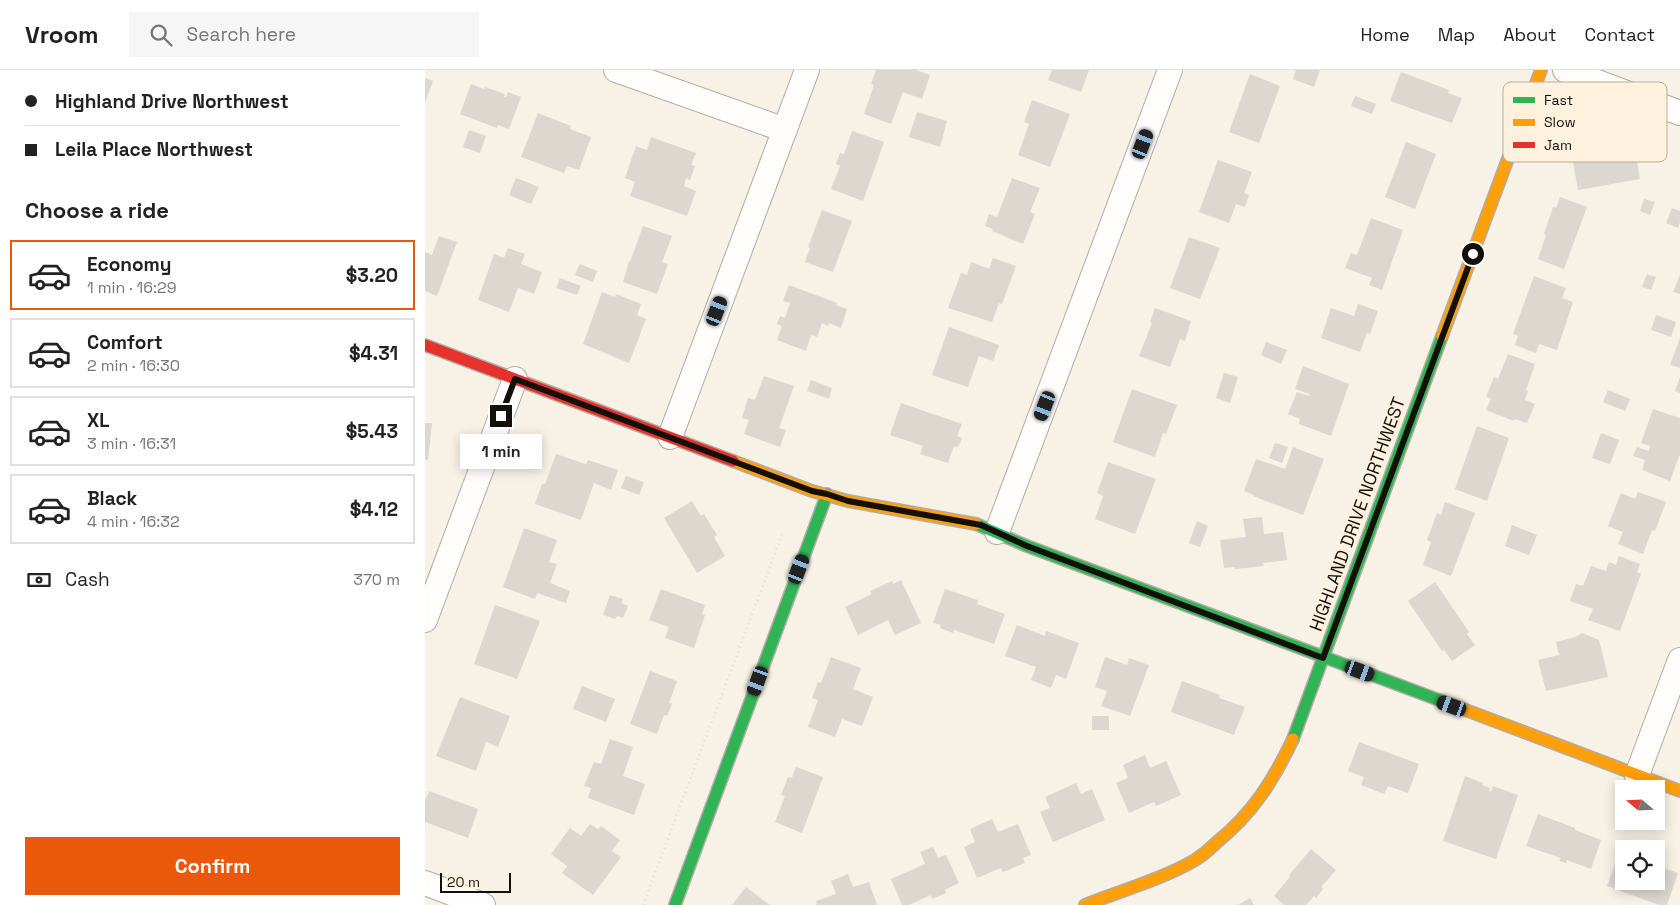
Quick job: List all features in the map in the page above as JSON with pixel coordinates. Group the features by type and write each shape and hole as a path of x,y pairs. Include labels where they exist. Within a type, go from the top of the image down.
{"street":[{"path":"616,70 785,130"},
{"path":"670,437 807,70"},
{"path":"997,532 1171,70"},
{"name":"HIGHLAND DRIVE NORTHWEST","path":"1537,82 1541,70"},
{"path":"1565,70 1597,82"},
{"path":"1667,108 1680,113"},
{"name":"HIGHLAND DRIVE NORTHWEST","path":"1085,905 1178,869 1197,859 1235,828 1256,804 1277,772 1293,738 1507,162"},
{"path":"425,345 812,491 848,501 981,525 1027,546 1680,791"},
{"path":"425,620 515,379"},
{"path":"675,905 827,494"},
{"path":"1637,775 1680,660"},
{"path":"425,883 483,905"}],"path":[{"path":"643,905 786,524"}],"building":[{"path":"876,70 916,70 930,75 922,99 903,92 891,124 864,114 874,85 871,84"},
{"path":"1052,70 1089,70 1081,92 1048,80"},
{"path":"1296,70 1320,70 1314,87 1293,79"},
{"path":"1401,72 1449,90 1448,93 1462,98 1452,123 1390,101"},
{"path":"1250,74 1280,86 1259,143 1229,132"},
{"path":"425,78 433,81 425,103"},
{"path":"471,84 505,94 504,97 506,97 508,92 521,97 509,129 498,125 497,128 460,114"},
{"path":"1355,96 1376,104 1372,114 1351,106"},
{"path":"1032,100 1070,114 1050,167 1018,155 1029,124 1024,122"},
{"path":"917,112 947,121 940,147 909,137"},
{"path":"538,113 571,126 570,129 591,137 579,170 567,166 564,173 521,157"},
{"path":"469,130 486,136 480,153 463,147"},
{"path":"852,131 884,142 863,201 831,189 840,166 836,164 840,153 844,154"},
{"path":"651,137 696,153 691,165 695,166 690,180 686,178 684,186 696,191 687,216 630,196 635,182 625,178 636,146 647,150"},
{"path":"1406,142 1436,154 1415,209 1385,197"},
{"path":"1218,160 1252,172 1244,193 1249,195 1245,207 1236,204 1229,223 1199,212"},
{"path":"1573,162 1637,162 1640,179 1578,190"},
{"path":"516,178 539,187 531,204 509,195"},
{"path":"1012,178 1040,188 1030,212 1035,214 1023,244 992,231 993,229 985,226 989,214 997,217"},
{"path":"1560,197 1587,207 1564,269 1538,259 1553,207 1556,208"},
{"path":"1644,199 1655,202 1650,215 1640,211"},
{"path":"1672,208 1680,211 1678,228 1666,223"},
{"path":"822,210 852,221 833,272 805,262 810,248 808,247"},
{"path":"1371,218 1403,230 1382,290 1369,285 1372,278 1345,268 1351,253 1357,255"},
{"path":"643,226 672,236 662,262 668,264 657,294 623,282"},
{"path":"439,236 457,242 437,296 425,291 425,252 432,255"},
{"path":"1189,237 1220,248 1200,299 1170,288"},
{"path":"508,248 525,254 521,264 542,272 534,294 518,288 509,312 478,300 494,254 504,258"},
{"path":"993,258 1016,266 1002,304 999,303 992,322 948,308 961,273 967,275 971,262 989,269"},
{"path":"580,264 597,271 593,282 575,275"},
{"path":"1647,274 1656,277 1651,290 1642,287"},
{"path":"1680,275 1680,294 1673,292"},
{"path":"1534,276 1566,288 1562,298 1573,302 1557,350 1539,344 1536,353 1515,345 1518,336 1513,334"},
{"path":"560,278 581,286 577,295 556,288"},
{"path":"789,285 837,303 836,305 847,309 841,328 829,323 828,326 822,323 817,337 811,335 806,351 777,340 782,326 777,324 780,316 785,318 790,303 783,301"},
{"path":"602,292 615,297 616,294 641,304 637,315 646,319 629,363 583,344"},
{"path":"1358,304 1378,311 1370,334 1367,333 1360,352 1321,338 1331,308 1354,316"},
{"path":"1155,308 1191,321 1185,341 1180,339 1170,367 1139,356 1152,323 1150,322"},
{"path":"1656,315 1676,322 1671,337 1651,330"},
{"path":"949,327 999,345 993,361 979,356 968,387 932,375"},
{"path":"1680,338 1680,368 1670,365"},
{"path":"1266,342 1287,350 1281,364 1261,355"},
{"path":"1508,354 1535,364 1526,390 1528,391 1525,400 1535,404 1527,423 1515,419 1514,421 1486,410 1491,399 1486,397 1494,377 1498,379"},
{"path":"1303,366 1349,384 1331,436 1299,424 1300,419 1288,414 1297,392 1309,396 1310,394 1295,389"},
{"path":"1224,373 1238,377 1230,403 1216,398"},
{"path":"764,376 794,386 779,428 786,430 780,447 744,434 749,420 742,418 748,398 755,400"},
{"path":"1680,377 1680,393 1675,391"},
{"path":"811,380 832,388 829,399 807,391"},
{"path":"1132,389 1177,405 1166,434 1163,433 1155,457 1113,442"},
{"path":"1608,390 1630,399 1625,411 1603,402"},
{"path":"901,403 962,424 957,436 962,438 958,447 954,446 948,463 920,454 923,446 890,435"},
{"path":"1653,409 1680,418 1680,456 1670,481 1642,470 1645,460 1633,456 1637,447 1649,451 1650,446 1641,443"},
{"path":"425,423 432,423 428,460 425,459"},
{"path":"1477,426 1509,438 1487,501 1455,489"},
{"path":"1601,433 1619,440 1610,464 1592,458"},
{"path":"1275,443 1288,447 1282,463 1269,458"},
{"path":"1293,447 1324,459 1303,515 1244,491 1256,459 1285,469"},
{"path":"556,454 586,464 588,460 618,470 611,490 594,483 581,520 535,504"},
{"path":"1108,462 1156,479 1135,534 1095,519 1103,496 1097,493"},
{"path":"626,476 644,482 639,495 621,488"},
{"path":"1638,492 1666,502 1655,531 1652,530 1643,554 1618,544 1623,532 1608,526 1621,493 1635,499"},
{"path":"692,501 701,516 704,514 717,535 714,537 725,556 697,573 664,518"},
{"path":"1445,502 1475,513 1451,576 1423,565 1431,542 1427,540 1437,513 1441,515"},
{"path":"1262,517 1264,534 1283,532 1287,560 1263,563 1264,566 1235,569 1235,567 1224,568 1220,540 1246,537 1243,519"},
{"path":"1197,521 1208,526 1200,547 1189,543"},
{"path":"1512,525 1537,535 1529,555 1505,546"},
{"path":"524,528 557,540 549,562 557,564 550,583 570,591 566,603 537,593 535,599 503,587"},
{"path":"1619,556 1640,564 1637,572 1641,574 1620,631 1588,620 1593,609 1570,601 1576,584 1583,586 1591,566 1606,571 1609,562 1616,565"},
{"path":"901,580 921,623 895,635 888,620 858,635 845,607 872,594 870,591 892,581 893,584"},
{"path":"1435,582 1469,632 1467,634 1475,645 1452,661 1444,650 1442,651 1408,601"},
{"path":"661,589 705,605 702,614 705,615 694,648 665,638 669,627 649,620"},
{"path":"945,589 978,600 977,604 1005,614 994,644 954,630 953,633 940,628 941,625 933,623"},
{"path":"610,595 623,599 621,603 628,606 623,618 617,616 615,619 603,615"},
{"path":"495,605 540,621 517,679 474,664"},
{"path":"1017,625 1045,636 1046,631 1079,643 1066,679 1056,675 1051,688 1031,680 1036,667 1005,656"},
{"path":"1582,633 1599,640 1608,677 1546,691 1538,660 1559,655 1556,642 1576,637"},
{"path":"831,657 861,668 853,689 873,697 862,726 842,719 835,737 808,727 818,700 812,698 818,682 821,683"},
{"path":"1105,657 1127,665 1129,658 1149,665 1130,716 1101,706 1107,691 1095,687"},
{"path":"650,671 677,681 669,703 672,704 667,716 664,715 657,734 630,724"},
{"path":"1182,681 1220,695 1219,698 1245,707 1234,735 1171,712"},
{"path":"582,686 615,699 606,722 573,709"},
{"path":"460,697 510,716 498,747 486,742 476,771 436,756"},
{"path":"1092,716 1109,716 1109,730 1092,730"},
{"path":"610,739 633,747 623,776 645,784 634,815 588,798 591,788 584,786 594,762 601,764"},
{"path":"1359,742 1419,764 1408,793 1388,786 1384,794 1361,785 1364,777 1348,771"},
{"path":"1145,755 1150,768 1166,761 1181,795 1156,806 1154,802 1129,813 1116,783 1128,778 1123,765"},
{"path":"796,767 823,777 802,833 775,822 785,796 781,795 788,777 792,778"},
{"path":"1465,776 1483,783 1482,785 1490,788 1489,791 1491,792 1493,786 1518,795 1496,859 1443,841"},
{"path":"1076,783 1081,794 1092,789 1105,820 1053,842 1040,812 1050,808 1045,797"},
{"path":"429,791 478,809 468,838 425,822 425,801"},
{"path":"1538,814 1601,840 1591,869 1567,860 1566,863 1559,861 1561,858 1526,846"},
{"path":"992,819 998,832 1018,824 1031,855 1023,858 1025,863 1003,872 1001,868 977,878 964,847 975,842 970,829"},
{"path":"590,824 598,829 601,826 620,840 612,851 621,857 593,895 562,873 567,866 551,854 570,828 581,836"},
{"path":"933,847 938,858 946,855 959,883 945,890 946,893 932,899 931,895 909,905 902,905 891,879 925,864 920,852"},
{"path":"1311,849 1336,870 1321,887 1323,889 1316,898 1314,896 1306,905 1284,905 1274,896"},
{"path":"1615,864 1615,889 1607,886"},
{"path":"1665,868 1678,873 1667,905 1659,905 1618,890 1665,890"},
{"path":"848,874 853,887 869,882 877,905 817,905 816,901 836,894 831,881"},
{"path":"746,887 770,905 732,905"},
{"path":"1250,898 1254,905 1238,905"}],"traffic: fast":[{"path":"1293,739 1442,336"},
{"path":"675,905 827,494"},
{"path":"976,524 1027,546 1463,709"}],"traffic: slow":[{"path":"1537,82 1541,70"},
{"path":"1442,336 1507,162"},
{"path":"733,461 812,491 848,501 976,524"},
{"path":"1463,709 1680,791"},
{"path":"1085,905 1183,867 1206,852 1241,820 1261,796 1278,769 1293,739"}],"traffic: jam":[{"path":"425,345 733,461"}],"route":[{"path":"501,416 515,379 812,491 848,501 981,525 1027,546 1323,658 1473,254"}]}
